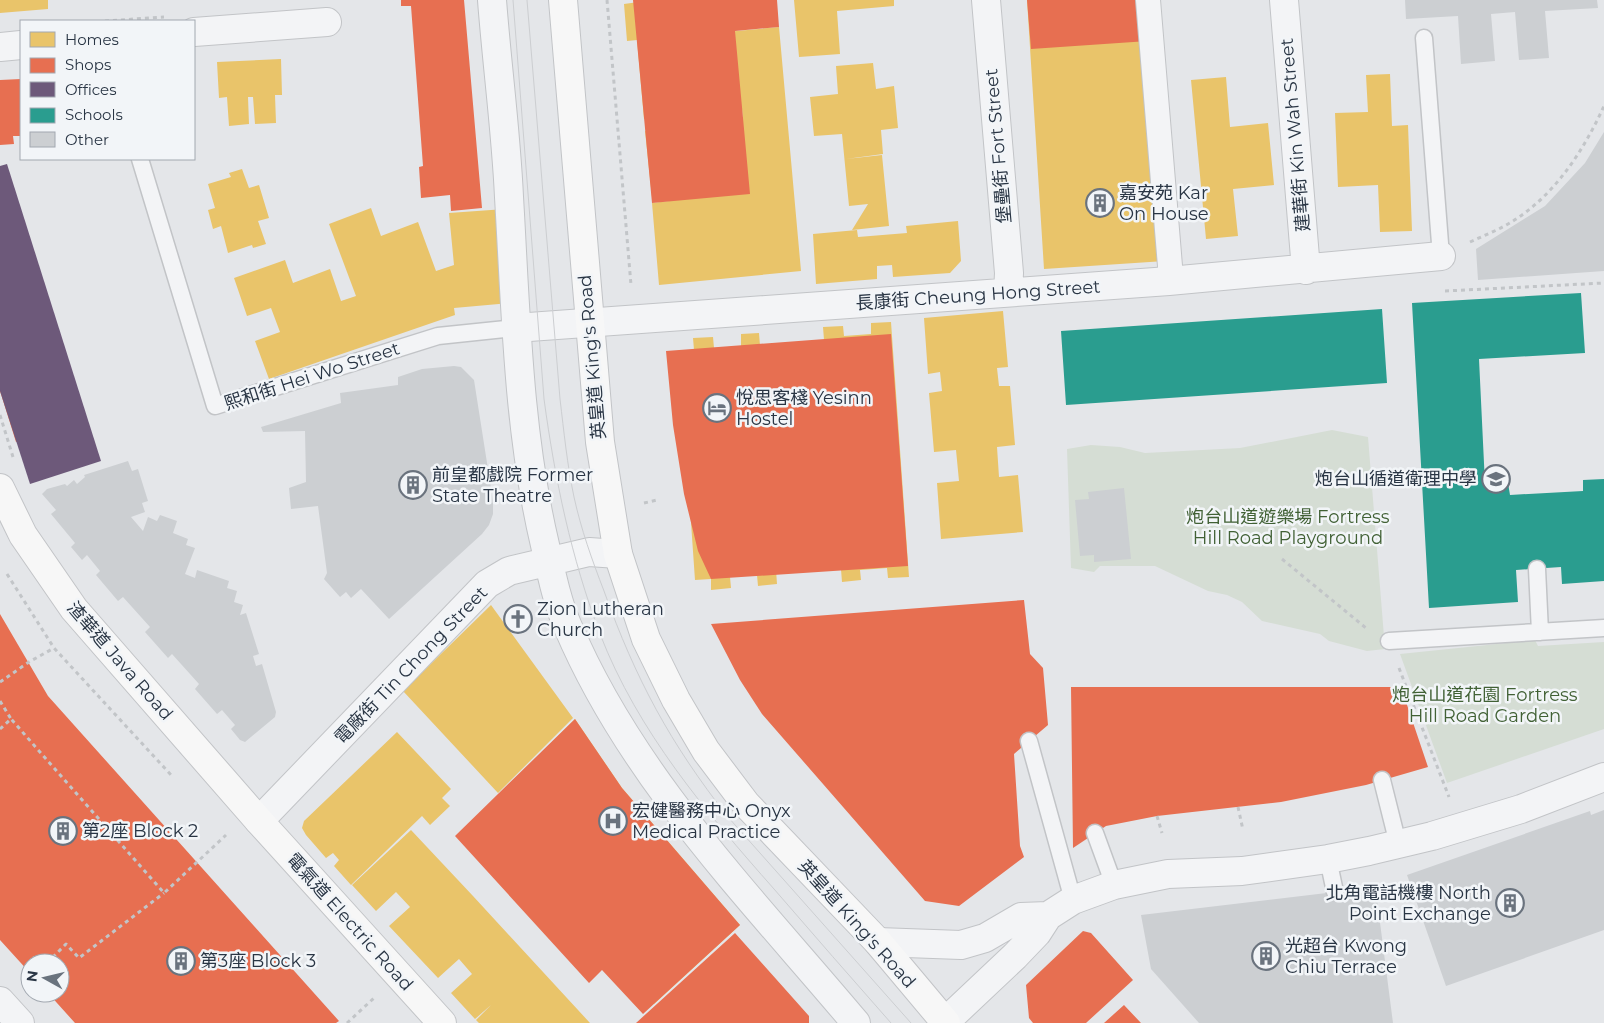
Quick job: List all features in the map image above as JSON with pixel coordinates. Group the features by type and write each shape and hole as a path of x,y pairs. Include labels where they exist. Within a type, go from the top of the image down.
{"main road":[{"name":"英皇道 King's Road","path":"563,0 588,322 600,442 618,554 646,639 676,700 706,751 746,804 878,942 945,1023"},
{"name":"渣華道 Java Road","path":"0,488 23,535 74,609 258,821"},
{"name":"電氣道 Electric Road","path":"258,821 442,1023"}],"street":[{"path":"492,0 509,194 516,328 524,430 540,522 566,623 578,651 608,708 651,773 701,838 856,1023"},
{"name":"堡壘街 Fort Street","path":"986,0 1009,273 1008,292"},
{"path":"1148,0 1170,266 1169,281"},
{"name":"建華街 Kin Wah Street","path":"1284,0 1306,270"},
{"path":"195,32 327,22"},
{"path":"0,47 20,45"},
{"name":"長康街 Cheung Hong Street","path":"516,328 1169,281 1306,270 1440,256"},
{"name":"電廠街 Tin Chong Street","path":"258,821 487,584 509,571 589,552 618,554"},
{"path":"945,1023 1037,934 1048,916 1073,900 1114,885 1168,874 1242,871 1328,859 1398,844 1432,836 1521,809 1604,777"},
{"path":"878,942 961,946 986,938 1021,917 1048,916"},
{"path":"0,1001 20,1023"}],"lane":[{"path":"1424,38 1440,256"},
{"name":"熙和街 Hei Wo Street","path":"140,160 215,406 438,336 516,328"},
{"path":"1537,569 1540,632"},
{"path":"1389,641 1604,628"},
{"path":"1029,741 1073,900"},
{"path":"1382,780 1398,844"},
{"path":"1095,833 1114,885"},
{"path":"1328,859 1335,892"}],"path":[{"path":"607,0 632,294"},
{"path":"1440,256 1509,224 1540,200 1568,169 1587,140 1604,106"},
{"path":"1282,559 1384,642 1389,641"},
{"path":"0,682 54,648"},
{"path":"1399,667 1446,790"},
{"path":"0,702 11,720 164,894"},
{"path":"0,728 11,720"},
{"path":"1238,807 1243,830"},
{"path":"1157,816 1162,833"},
{"path":"57,953 66,944 79,958 164,894 226,835"},
{"path":"347,1023 375,998"}],"green space":[{"name":"炮台山道遊樂場 Fortress Hill Road Playground","path":"1332,430 1368,437 1385,649 1367,651 1329,641 1320,634 1262,621 1242,602 1227,595 1208,591 1155,566 1100,566 1094,572 1071,568 1067,449 1091,445 1120,447 1145,453 1240,448"},
{"name":"炮台山道花園 Fortress Hill Road Garden","path":"1535,640 1538,646 1604,642 1604,729 1447,783 1400,654"}],"building: Homes":[{"path":"0,0 48,0 48,9 0,13"},
{"path":"653,0 701,0 703,19 670,22 671,37 779,27 801,271 659,285 652,203 669,201 669,195 652,197 645,131 662,130 661,118 644,119 637,40 627,41 624,4","holes":["742,109 743,121 721,123 719,111"]},
{"path":"794,0 894,0 894,6 837,11 840,54 799,57"},
{"path":"1027,0 1145,0 1165,261 1044,269"},
{"path":"281,59 282,95 275,95 276,123 255,124 253,97 248,97 249,124 229,126 227,97 219,98 217,62"},
{"path":"873,63 876,89 894,86 898,128 881,130 883,154 846,159 882,155 889,226 852,230 868,204 849,206 842,134 814,136 810,97 838,94 836,66"},
{"path":"1390,74 1392,126 1408,125 1412,231 1380,232 1378,185 1338,187 1335,113 1368,112 1366,75"},
{"path":"1226,77 1230,127 1268,123 1274,185 1233,189 1238,236 1206,239 1191,80"},
{"path":"242,169 249,188 259,185 269,218 258,221 266,244 253,248 252,245 228,253 221,226 213,229 208,210 215,208 208,184 231,177 229,173"},
{"path":"371,208 381,236 418,222 436,271 454,265 449,213 505,209 511,303 454,308 455,315 269,379 255,341 280,332 271,308 247,316 234,278 285,260 293,283 330,269 341,301 356,296 329,224"},
{"path":"958,221 961,261 950,273 893,277 892,265 877,266 877,279 816,284 813,234 857,230 858,237 907,233 906,226"},
{"path":"1003,311 1008,367 997,368 999,386 1010,386 1015,445 997,447 999,477 1018,475 1023,532 941,539 937,483 959,481 956,450 934,452 929,393 942,391 940,372 928,374 924,318"},
{"path":"891,322 909,577 888,578 887,568 860,570 861,580 842,582 835,493 822,494 823,514 791,517 790,497 771,498 777,584 758,586 757,575 730,577 731,588 711,590 711,579 695,580 679,350 694,350 693,338 713,337 714,348 741,346 741,334 759,333 766,421 830,417 823,327 843,326 844,336 871,334 871,323"},
{"path":"491,605 573,718 498,793 403,691"},
{"path":"949,607 986,649 1006,631 1030,658 972,711 992,734 964,759 920,709 927,702 890,660 915,637 952,679 962,671 924,629"},
{"path":"0,620 16,647 0,656"},
{"path":"805,620 842,661 861,644 885,671 827,723 848,747 820,771 775,721 783,714 746,673 771,650 808,692 817,684 780,642"},
{"path":"1344,711 1352,773 1315,778 1312,754 1303,755 1306,779 1253,786 1249,752 1204,758 1208,792 1155,800 1152,776 1143,777 1146,802 1109,806 1101,745 1166,736 1170,764 1179,763 1175,733 1270,720 1274,750 1284,748 1280,720"},
{"path":"575,719 622,788 740,925 654,1004 480,813"},
{"path":"397,732 451,789 442,798 450,806 430,825 422,816 351,885 334,866 339,860 333,853 326,858 306,835 302,828 304,821"},
{"name":"第2座 Block 2","path":"7,739 47,783 91,746 116,776 97,793 102,800 122,782 148,813 105,850 144,894 92,940 52,895 10,931 0,919 0,887 4,883 0,878 0,745"},
{"path":"411,830 590,1023 479,1023 476,1020 491,1005 475,1019 451,993 472,974 459,959 438,978 389,926 410,907 396,892 376,911 352,885"},
{"path":"1312,897 1316,930 1283,934 1286,953 1318,949 1323,983 1202,998 1198,964 1231,960 1229,939 1195,943 1191,911"},
{"name":"第3座 Block 3","path":"156,903 196,948 239,910 265,941 245,958 251,964 271,947 297,977 254,1014 261,1023 109,1023 143,994 104,950"},
{"path":"1355,990 1358,1023 1328,1023 1324,994"},
{"path":"1308,996 1311,1023 1280,1023 1278,999"}],"building: Shops":[{"path":"401,0 464,0 482,208 451,211 450,195 421,198 419,167 423,166 411,6 401,6"},
{"path":"633,0 777,0 779,27 735,31 750,194 652,203"},
{"path":"1027,0 1145,0 1148,41 1031,49"},
{"path":"20,79 20,136 13,136 14,144 0,145 0,80"},
{"path":"6,199 77,422 16,442 0,391 0,201"},
{"path":"891,334 908,566 711,579 698,551 684,494 673,425 666,351"},
{"path":"1024,600 1030,654 1043,668 1048,725 1014,754 1020,846 1024,857 959,906 925,901 762,714 740,680 711,624"},
{"path":"0,614 48,696 339,1021 336,1023 75,1023 57,1003 70,1003 70,953 20,953 20,962 0,940"},
{"path":"1071,687 1401,687 1428,767 1366,785 1281,802 1157,816 1106,826 1073,848"},
{"path":"575,719 622,788 740,925 643,1014 602,970 589,983 455,836"},
{"path":"1083,931 1091,933 1133,980 1086,1023 1033,1023 1029,1018 1026,985"},
{"path":"735,933 809,1016 809,1023 636,1023"},
{"path":"1124,1005 1141,1023 1104,1023"}],"building: Offices":[{"path":"7,164 101,461 30,484 0,391 0,166"}],"building: Schools":[{"path":"1581,293 1585,353 1479,359 1485,484 1508,483 1510,495 1583,491 1583,480 1604,479 1604,581 1562,584 1561,567 1516,570 1518,602 1429,608 1412,303"},
{"path":"1382,309 1387,383 1066,405 1061,331"}],"building: Other":[{"path":"1405,0 1597,0 1598,8 1545,11 1549,58 1519,60 1515,12 1491,14 1495,61 1461,64 1458,16 1406,19"},
{"path":"1604,132 1604,271 1478,280 1476,249 1545,206 1585,163"},
{"name":"前皇都戲院 Former State Theatre","path":"461,367 474,380 493,501 493,514 489,525 482,534 389,619 361,589 351,598 346,592 340,597 324,579 327,573 318,506 291,509 289,488 306,482 305,431 263,432 261,427 341,403 340,393 398,385 398,377 422,369"},
{"path":"128,461 132,471 138,469 148,501 142,503 145,512 131,517 143,531 148,517 157,521 160,515 177,521 173,533 188,539 186,545 195,548 185,574 195,578 197,570 229,581 227,588 237,591 234,602 243,605 240,615 246,613 259,654 253,656 256,666 262,664 276,712 275,717 245,742 240,740 231,729 235,725 222,710 217,714 195,689 199,684 172,654 168,658 145,632 150,627 123,597 118,601 96,575 100,571 87,555 82,560 71,547 75,543 51,514 56,510 42,494 47,489 65,484 67,486 74,480 77,484 85,477 84,475"},
{"path":"1124,488 1131,559 1094,562 1094,555 1080,556 1075,500 1089,499 1088,492"},
{"name":"北角電話機樓 North Point Exchange","path":"1604,810 1604,930 1446,986 1407,875 1590,811 1591,815"},
{"name":"光超台 Kwong Chiu Terrace","path":"1375,884 1393,1023 1199,1023 1151,969 1141,915 1335,892"}],"tram line":[{"path":"513,0 544,399 553,459 565,518 572,547 600,634 634,704 654,737 699,800 891,1023"},
{"path":"527,0 560,399 569,472 587,544 616,623 656,710 707,790 728,817 911,1023"}],"place":[{"name":"嘉安苑 Kar On House","path":"1100,203"},
{"name":"悅思客棧 Yesinn Hostel","path":"717,408"},
{"name":"炮台山循道衛理中學","path":"1496,479"},
{"name":"前皇都戲院 Former State Theatre","path":"413,485"},
{"name":"Zion Lutheran Church","path":"518,619"},
{"name":"宏健醫務中心 Onyx Medical Practice","path":"613,821"},
{"name":"第2座 Block 2","path":"63,831"},
{"name":"北角電話機樓 North Point Exchange","path":"1510,903"},
{"name":"光超台 Kwong Chiu Terrace","path":"1266,956"},
{"name":"第3座 Block 3","path":"181,961"}]}
